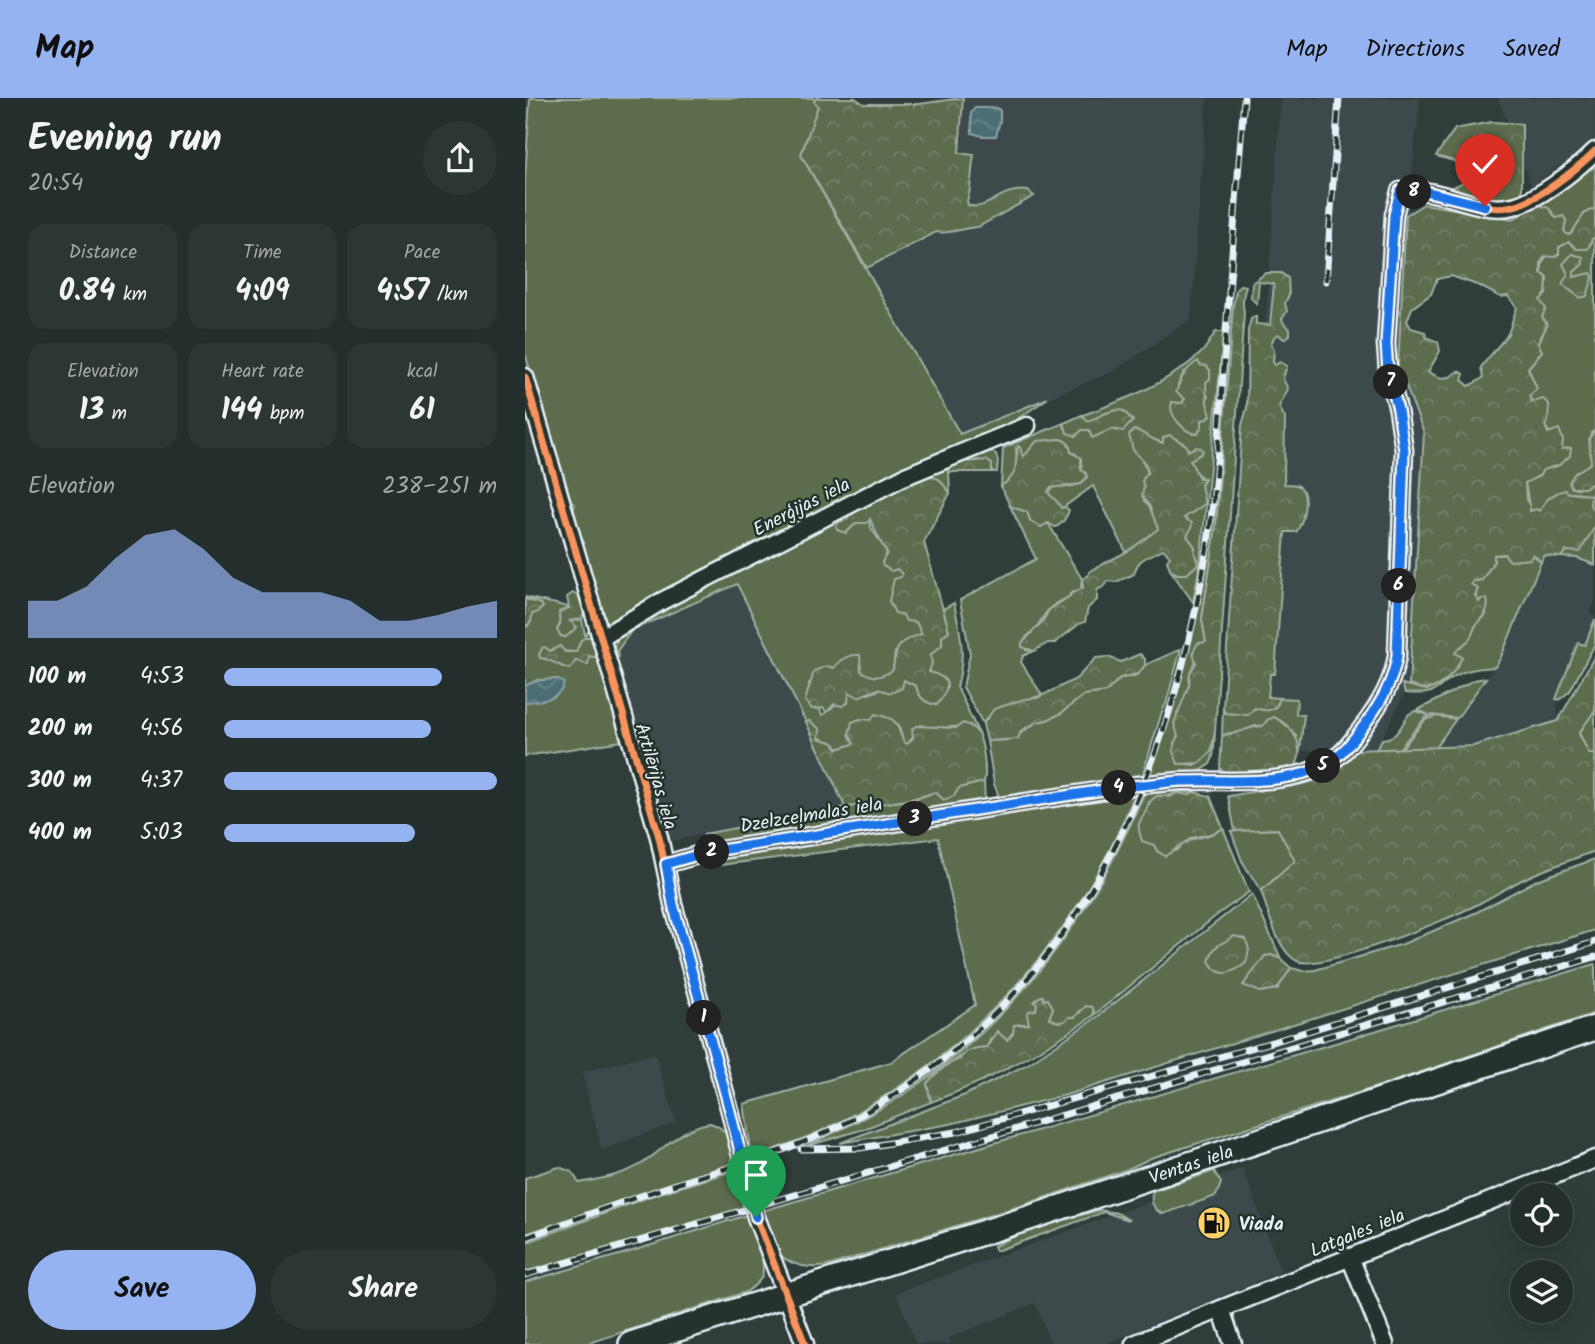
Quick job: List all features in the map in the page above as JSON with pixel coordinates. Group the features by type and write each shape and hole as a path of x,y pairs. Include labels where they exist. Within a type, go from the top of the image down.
{"highway":[{"name":"Ventas iela","path":"631,1344 1029,1218 1595,1028"}],"street":[{"name":"Dzelzceļmalas iela","path":"666,864 708,852 1129,786 1284,776 1319,767 1342,752 1375,711 1386,692 1397,656 1404,450 1388,371 1386,344 1394,215 1400,191 1429,192 1477,205 1508,208 1529,200 1558,182 1595,151"},
{"name":"Artilērijas iela","path":"525,377 666,864 673,904 756,1217 805,1344"},
{"name":"Enerģijas iela","path":"601,638 662,601 903,477 1027,426"},
{"name":"Latgales iela","path":"1134,1344 1595,1158"},
{"path":"1349,1257 1385,1344"},
{"path":"1220,1310 1233,1344"}],"shaded area":[{"path":"963,98 1207,98 1191,319 1114,371 960,435 867,268 954,223"},
{"path":"1281,98 1420,98 1409,202 1401,369 1410,402 1424,433 1409,685 1376,750 1237,751"},
{"path":"1498,98 1595,98 1595,167 1559,165 1532,187"},
{"path":"1544,556 1577,558 1595,565 1595,600 1590,614 1595,616 1595,619 1585,645 1578,643 1557,699 1558,721 1473,746 1435,748 1500,659"},
{"path":"737,584 845,807 671,841 616,651 632,630"},
{"path":"655,1053 676,1122 602,1150 582,1072"},
{"path":"1243,1168 1281,1272 1104,1344 1051,1344 1035,1303 949,1338 951,1344 916,1344 896,1293"}],"green space":[{"path":"530,98 813,98 818,106 801,155 960,434 1048,398 1013,422 932,458 607,624 603,620 572,513 575,504 568,501 525,353 525,179"},
{"path":"816,98 855,98 864,104 919,104 963,98 959,153 974,155 968,205 981,205 1018,190 1028,191 1034,196 978,227 936,232 867,268 801,155 818,106 814,101"},
{"path":"1492,122 1522,124 1522,194 1513,198 1487,198 1451,188 1472,178 1498,156 1457,162 1436,156 1455,129"},
{"path":"1595,167 1595,208 1584,214 1571,234 1567,235 1564,231 1566,220 1513,219 1481,214"},
{"path":"1424,204 1513,219 1538,205 1549,208 1556,218 1563,216 1566,220 1564,231 1568,235 1584,214 1595,208 1595,237 1588,249 1577,249 1569,242 1559,247 1559,254 1554,257 1545,256 1541,262 1541,273 1547,277 1546,294 1540,300 1546,309 1542,317 1547,325 1538,343 1542,351 1528,368 1537,389 1529,396 1532,402 1543,399 1549,404 1548,422 1545,425 1548,433 1559,429 1563,440 1562,449 1571,448 1570,456 1559,465 1543,470 1539,476 1525,483 1530,511 1540,511 1550,497 1565,490 1569,493 1591,495 1590,505 1593,509 1595,507 1595,526 1580,552 1566,551 1561,557 1544,556 1541,562 1533,554 1530,559 1510,561 1504,554 1494,555 1494,561 1482,580 1473,581 1471,584 1478,589 1475,596 1479,602 1481,599 1487,599 1486,611 1469,639 1455,653 1462,657 1453,673 1444,682 1425,689 1409,685 1424,433 1398,366 1406,215","holes":["1451,276 1480,286 1500,297 1508,296 1517,307 1508,334 1481,367 1483,378 1469,386 1462,380 1464,374 1458,371 1450,377 1441,378 1428,372 1440,351 1438,342 1426,337 1425,332 1411,328 1407,321 1412,308 1431,294 1437,279"]},
{"path":"1595,237 1595,430 1591,433 1591,463 1572,479 1595,486 1595,507 1593,509 1578,492 1530,512 1525,482 1539,476 1543,470 1559,465 1562,450 1529,396 1537,389 1528,368 1542,351 1538,344 1547,325 1542,317 1540,299 1546,294 1547,278 1541,273 1542,266 1549,253 1558,248 1569,242 1577,249 1591,244"},
{"path":"1572,254 1583,257 1583,264 1574,272 1574,277 1591,273 1593,277 1587,296 1580,298 1562,284 1568,274 1563,264"},
{"path":"1266,273 1281,273 1288,278 1289,295 1285,303 1287,311 1282,319 1290,329 1290,335 1284,339 1278,334 1271,344 1275,365 1280,362 1287,366 1283,379 1288,389 1279,407 1285,418 1284,484 1299,486 1305,504 1299,528 1296,532 1285,532 1275,674 1270,674 1268,697 1279,698 1278,703 1270,710 1255,708 1248,715 1225,713 1223,708 1242,425 1247,408 1248,330 1251,319 1256,316 1256,324 1270,325 1274,284 1259,282 1257,304 1251,298 1252,283"},
{"path":"1240,285 1246,286 1215,731 1211,752 1199,763 1178,764 1173,750 1178,736 1174,723 1189,685 1190,673 1196,663 1193,652 1198,643 1206,642 1202,619 1216,527 1233,306 1236,290"},
{"path":"1216,332 1224,332 1200,564 1193,602 1171,571 1178,574 1198,560 1195,547 1187,536 1184,518 1193,513 1203,499 1201,485 1205,480 1195,472 1190,460 1193,457 1186,445 1169,435 1163,443 1150,438 1133,443 1148,473 1144,477 1144,501 1149,505 1159,530 1126,552 1093,486 1061,509 1048,492 1054,486 1081,484 1082,465 1076,454 1071,452 1069,444 1060,439 1034,444 1022,457 1016,449 1015,471 1001,486 1003,448 1064,423 1065,428 1089,430 1092,437 1113,429 1118,431 1102,414 1099,418 1086,421 1083,415 1129,397 1174,374 1202,352","holes":["1184,372 1208,396 1197,434 1193,434 1176,416 1185,398 1178,385"]},
{"path":"1198,361 1210,370 1210,379 1206,382 1207,403 1211,415 1202,420 1202,428 1198,434 1188,431 1178,422 1171,407 1172,402 1182,403 1185,399 1176,392 1184,374"},
{"path":"1118,410 1124,411 1133,421 1123,431 1112,429 1092,438 1089,430 1082,430 1076,436 1067,433 1064,423 1082,415 1087,421"},
{"path":"1134,430 1163,443 1163,438 1169,435 1186,445 1188,451 1196,447 1203,451 1190,460 1199,478 1205,478 1201,485 1205,504 1184,518 1192,523 1187,536 1195,547 1198,564 1187,574 1171,571 1167,561 1170,556 1163,549 1141,561 1134,574 1116,582 1108,581 1097,590 1097,600 1088,608 1085,622 1055,643 1048,643 1034,651 1022,647 1022,643 1043,621 1049,610 1083,588 1082,579 1088,576 1090,571 1130,550 1158,529 1149,505 1142,496 1142,481 1148,472 1145,463 1133,450 1129,435"},
{"path":"1595,430 1595,486 1590,484 1585,488 1572,488 1569,482 1575,473 1591,463 1589,439"},
{"path":"1060,439 1068,443 1071,452 1081,458 1081,470 1087,477 1081,484 1050,488 1048,492 1061,508 1069,510 1058,526 1048,523 1041,527 1031,522 1027,512 1010,506 1001,486 1014,473 1018,446 1023,457 1037,441"},
{"path":"990,451 996,454 997,472 992,472 991,464 964,460"},
{"path":"1221,457 1216,527 1202,619 1206,642 1190,673 1185,700 1177,713 1178,736 1174,743 1181,763 1194,765 1211,752 1215,731 1213,757 1208,766 1193,773 1148,777 1177,690 1200,601"},
{"path":"964,460 986,460 992,464 992,472 949,472 946,469 948,464"},
{"path":"948,464 946,469 949,472 950,493 939,479 924,474"},
{"path":"924,474 939,479 950,493 924,542 949,631 942,636 942,645 930,655 932,663 929,672 946,681 945,694 937,705 929,703 921,697 916,686 904,680 902,688 891,693 878,689 858,697 849,692 848,703 842,706 834,704 826,713 824,708 812,709 805,701 814,671 827,666 834,668 845,658 860,655 861,671 873,676 884,675 893,670 897,650 903,642 922,634 916,622 906,621 903,615 895,613 889,601 894,579 902,574 897,569 892,571 883,566 882,562 887,553 870,519 867,523 856,523 846,533 837,530 836,526 848,519 849,514"},
{"path":"1010,506 1027,512 1031,522 1048,523 1082,579 1083,588 1051,607 1034,631 1026,637 1026,650 1034,651 1023,656 1021,662 1042,695 1001,708 993,712 983,724 963,687 970,654 960,600 1036,559"},
{"path":"849,514 849,530 856,523 869,519 871,528 902,574 903,615 916,621 922,635 895,652 893,670 882,677 872,678 860,671 834,668 809,683 812,709 820,709 822,715 849,692 869,694 904,680 916,686 923,699 937,705 929,672 930,655 942,645 942,636 949,631 943,609 954,603 962,654 957,687 979,734 970,725 938,728 921,725 908,744 904,743 898,724 860,719 849,734 854,744 837,749 834,743 819,738 810,721 806,722 737,584 632,630 617,651 618,657 615,661 614,649 617,640 634,626"},
{"path":"1595,526 1595,565 1577,558 1561,557 1566,551 1585,541"},
{"path":"1532,554 1541,562 1495,667 1465,671 1427,693 1405,693 1402,684 1427,690 1440,685 1454,654 1460,645 1469,640 1476,625 1486,615 1486,599 1481,599 1479,603 1471,584 1473,581 1482,580 1494,561 1494,555"},
{"path":"573,593 582,595 583,616 582,619 570,621 577,627 566,637 561,636 557,630 560,624 559,612 569,608 567,597"},
{"path":"525,597 569,607 559,616 560,624 557,630 561,636 566,637 571,624 569,621 582,619 585,635 590,629 592,637 586,637 576,652 547,650 547,659 563,667 589,656 599,658 622,741 525,756 525,702 554,697 557,679 537,680 525,687 525,627 541,604"},
{"path":"525,599 543,607 532,614 531,622 525,627"},
{"path":"1595,619 1595,644 1570,691 1559,700 1556,699 1578,643 1585,645"},
{"path":"592,637 599,658 589,656 588,665 576,660 570,669 540,658 542,648 545,647 550,651 560,646 565,652 576,652 581,640"},
{"path":"1181,649 1142,776 1000,799 994,784 987,741 1011,740 1037,722 1060,714 1084,695 1106,692 1120,678 1132,677 1145,665"},
{"path":"1140,654 1145,659 1145,665 1138,674 1120,678 1106,692 1084,695 1060,714 1021,731 1018,739 987,741 983,724 994,709 1024,699 1037,698 1076,679 1096,658 1108,657 1121,662"},
{"path":"1595,655 1595,710 1579,733 1589,754 1595,754 1595,851 1530,876 1464,911 1386,942 1331,959 1310,962 1297,961 1290,956 1274,929 1261,891 1295,861 1278,829 1235,831 1228,796 1311,782 1334,774 1355,750 1473,746 1558,721"},
{"path":"1486,678 1457,718 1432,715 1425,718 1399,749 1376,750 1382,739 1399,731 1409,714 1415,711 1429,715 1418,710 1474,680"},
{"path":"1279,698 1297,699 1296,714 1304,715 1299,758 1296,735 1255,726 1222,736 1223,708 1225,713 1239,713 1278,704"},
{"path":"1595,710 1595,754 1589,755 1579,733"},
{"path":"875,714 893,720 907,744 913,738 912,729 916,726 956,728 963,723 971,726 981,741 985,764 984,782 959,788 954,796 944,800 935,792 902,801 845,807 806,722 810,721 820,729 819,738 834,743 837,749 854,744 849,734 852,722 860,719 871,720"},
{"path":"1436,716 1456,719 1435,748 1401,749 1425,720"},
{"path":"1274,717 1296,737 1299,751 1296,766 1245,774 1220,769 1222,736 1263,726 1267,720"},
{"path":"984,782 985,801 707,844 704,834 845,807 913,800 935,792"},
{"path":"1193,792 1189,795 1177,793 1149,802 1147,810 1175,851 1194,839 1223,828 1249,892 1093,1016 1094,1011 1080,1011 1075,1017 1060,1023 1049,1018 1053,1008 1048,999 1037,1004 1029,1024 1019,1024 1007,1040 991,1038 987,1047 962,1055 927,1084 931,1102 864,1129 807,1146 870,1115 906,1093 946,1064 982,1032 1016,998 1075,922 1124,839 1144,794"},
{"path":"1193,792 1210,796 1223,828 1190,839 1165,856 1157,851 1154,845 1142,841 1139,823 1153,799 1162,795 1170,797 1177,793 1189,795"},
{"path":"1134,796 1110,850 1080,901 1046,949 1008,994 965,1035 919,1073 870,1105 817,1133 752,1157 744,1104 891,1062 975,1005 938,838 711,866 711,861 976,817"},
{"path":"1278,829 1296,861 1261,891 1242,861 1231,831"},
{"path":"1595,859 1595,930 1066,1095 950,1124 840,1143 965,1095 1028,1064 1097,1017 1252,894 1281,959 1271,955 1277,989 1291,968 1315,970 1403,944 1477,912 1537,880"},
{"path":"1234,936 1246,939 1249,950 1246,963 1231,972 1221,972 1209,961 1211,955 1219,945"},
{"path":"1271,955 1291,968 1277,989 1260,992 1243,985 1265,956"},
{"path":"1595,964 1595,1013 1389,1083 1151,1158 1128,1169 1023,1205 831,1265 800,1266 786,1259 775,1248 762,1211 1332,1044"},
{"path":"1043,996 1053,1008 1049,1018 1055,1021 1062,1022 1069,1017 1075,1017 1086,1006 1092,1007 1093,1016 1015,1064 974,1085 931,1102 927,1083 934,1076 968,1051 987,1047 997,1031 1007,1040 1013,1034 1014,1025 1029,1024 1029,1011 1036,1010 1037,1004 1034,1002"},
{"path":"710,1123 726,1134 735,1165 525,1234 525,1178 559,1167 572,1172 579,1183 612,1176 643,1163 691,1129"},
{"path":"736,1170 744,1208 525,1272 525,1243 654,1195"},
{"path":"1214,1171 1221,1183 1216,1196 1163,1214 1153,1205 1153,1191"},
{"path":"1099,1210 1117,1213 1129,1220 1104,1212 996,1251 994,1246 1025,1231"},
{"path":"747,1215 759,1245 763,1270 759,1281 746,1292 586,1344 525,1344 525,1282"}],"water":[{"path":"975,108 1000,110 996,136 972,133 971,113"},
{"path":"557,679 564,683 559,693 543,700 525,702 525,687 528,684"}],"railway":[{"path":"525,1238 649,1193 787,1148 857,1117 933,1068 998,1011 1053,946 1099,876 1137,800 1167,720 1190,635 1207,548 1217,467 1244,98"},
{"path":"1326,281 1339,98"},
{"path":"801,1149 860,1148 956,1132 1279,1040 1595,942"},
{"path":"525,1275 1595,957"}],"cycle path":[{"path":"666,864 708,852 1129,786 1182,781 1277,779 1295,776 1330,762 1349,744 1377,707 1386,691 1397,656 1404,450 1388,371 1386,344 1394,215 1400,191 1428,192 1488,207 1508,207 1542,193 1595,151"},
{"path":"525,377 659,837 673,904 756,1217 805,1344"}],"place":[{"name":"Viada","path":"1214,1223"}],"route":[{"path":"756,1217 673,904 666,864 708,852 1129,786 1284,776 1304,772 1332,761 1354,739 1375,711 1386,692 1397,656 1404,450 1388,371 1386,344 1394,215 1400,191 1429,192 1485,206"}]}
